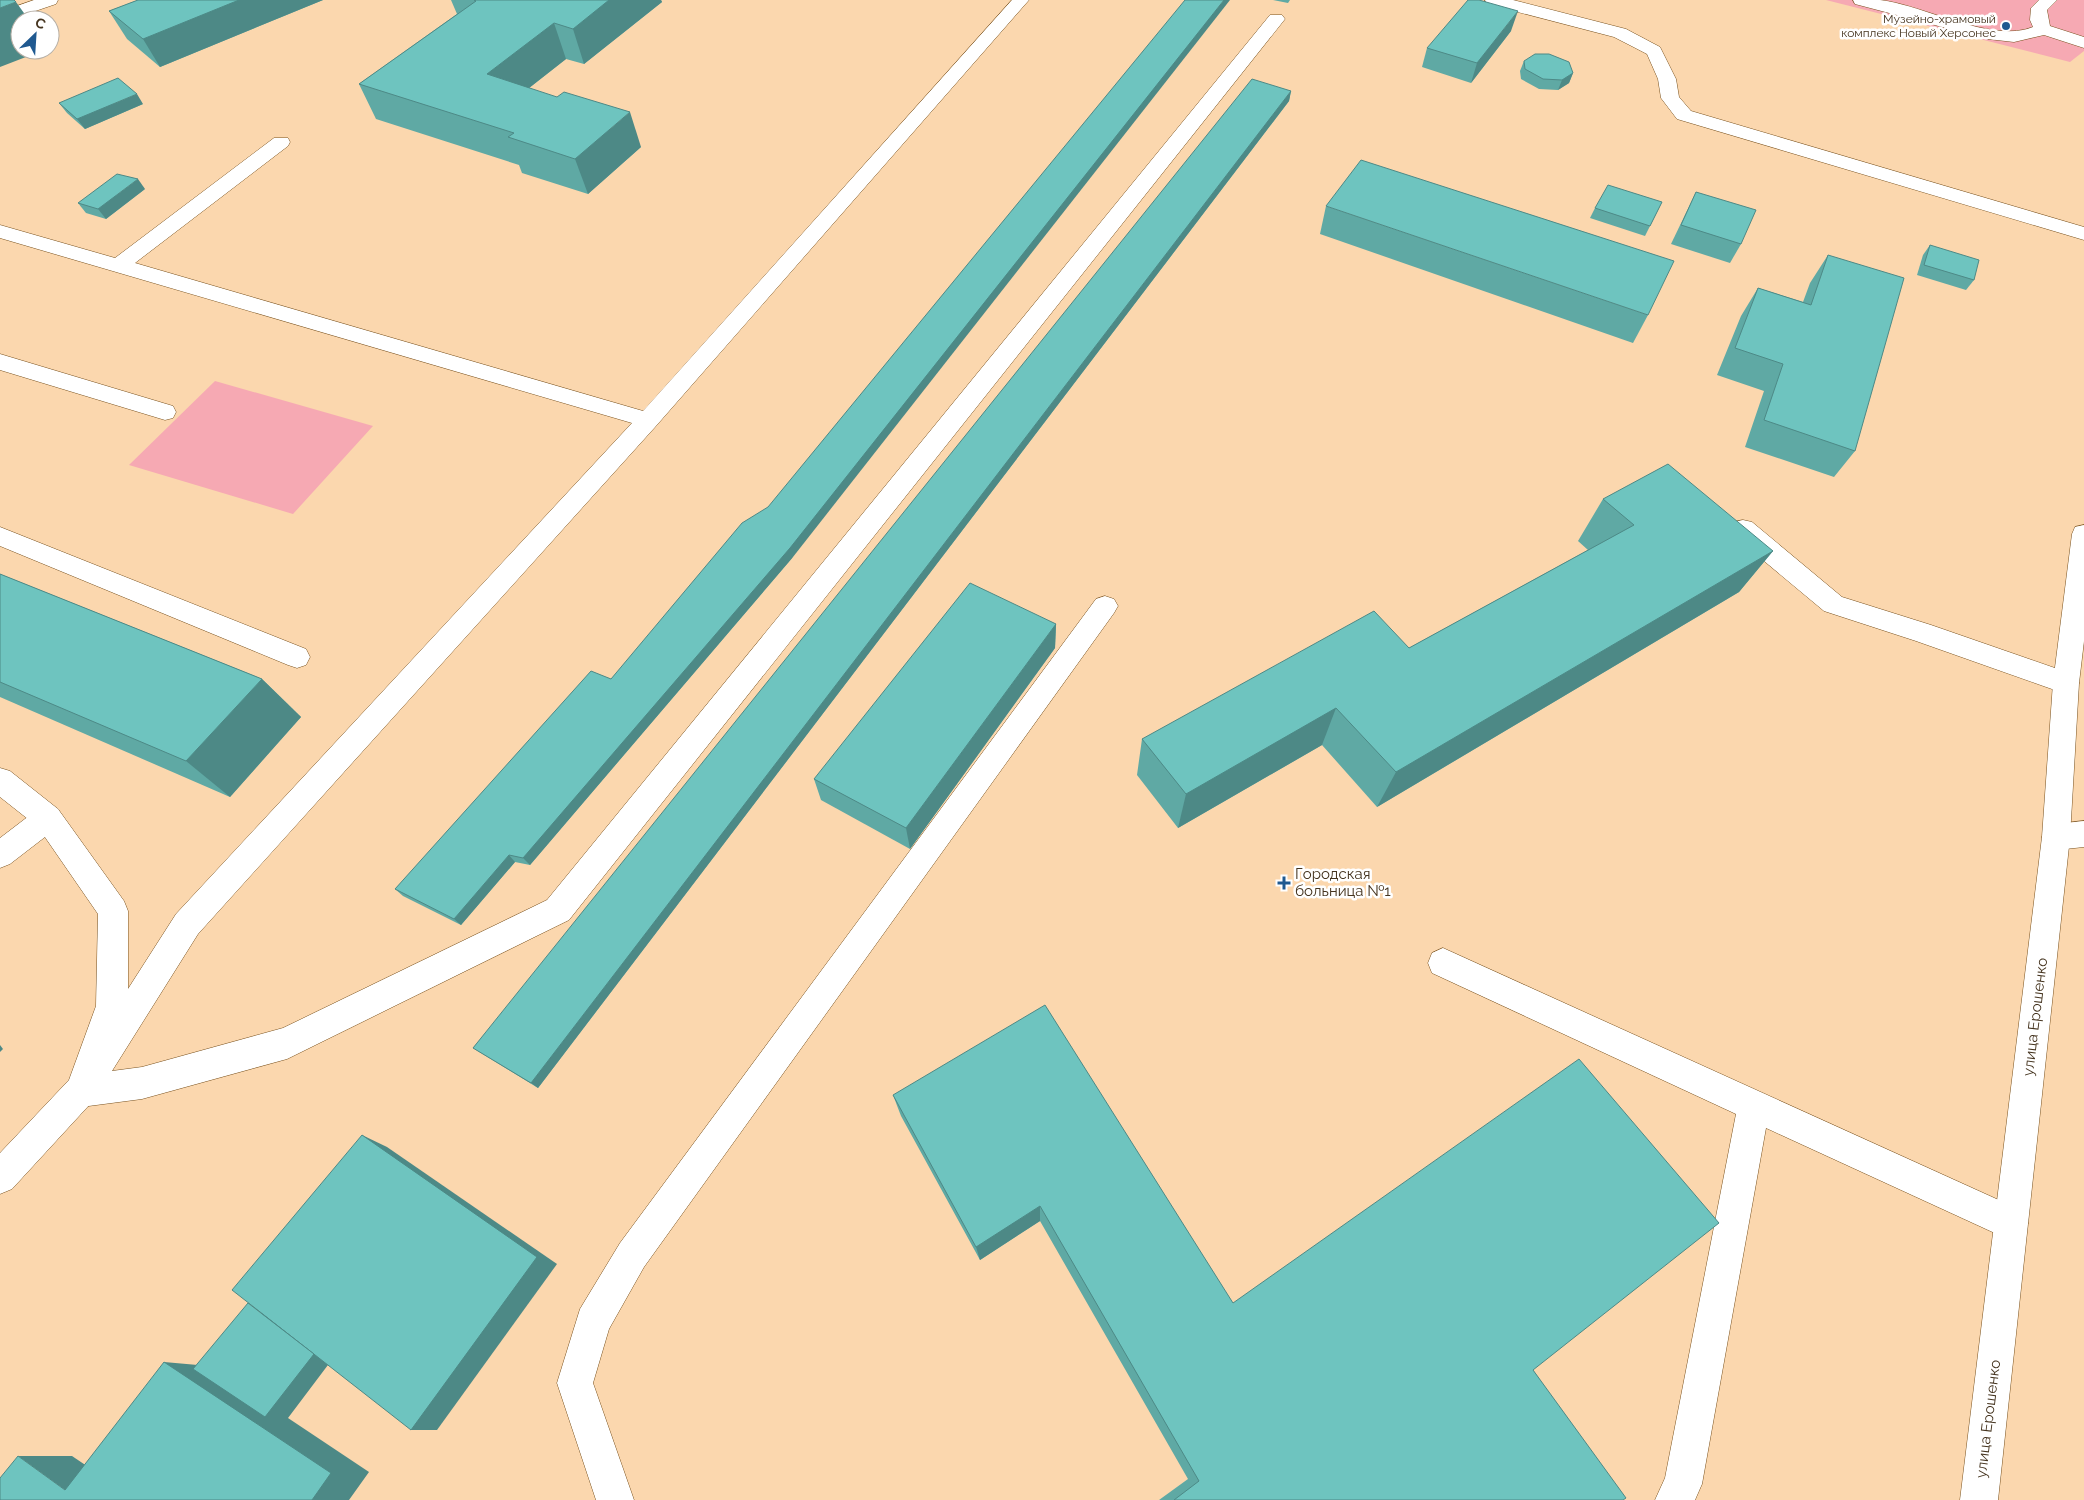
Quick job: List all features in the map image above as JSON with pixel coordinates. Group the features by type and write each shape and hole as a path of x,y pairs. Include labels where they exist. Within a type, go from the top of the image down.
{"main road":[{"path":"0,18 50,0"},
{"path":"0,1177 81,1090 187,924 648,420 1021,0"},
{"path":"1493,0 1620,33 1654,51 1667,79 1670,98 1684,115 2084,234"},
{"path":"1861,0 1988,34 2014,37 2031,34 2043,29 2084,43"},
{"path":"2043,29 2039,20 2039,8 2049,0"},
{"path":"81,1090 142,1083 287,1043 558,910 1276,19"},
{"path":"118,266 281,142"},
{"path":"0,232 648,420"},
{"path":"0,362 165,412"},
{"path":"1722,512 1833,604 1922,632 2066,683"},
{"name":"улица Ерошенко","path":"1979,1500 2011,1223 2070,835 2066,683 2084,534"},
{"path":"0,536 297,657"},
{"path":"615,1500 575,1384 593,1322 632,1255 1105,606"},
{"path":"0,780 48,818 113,911 112,1006 81,1090"},
{"path":"0,855 48,818"},
{"path":"1443,962 2011,1223"},
{"path":"1674,1500 1683,1484 1754,1104"}],"shaded area":[{"name":"Музейно-храмовый комплекс Новый Херсонес","path":"1826,0 2084,0 2084,51 2070,62"},
{"path":"215,381 373,426 293,514 129,465"}],"building":[{"path":"0,0 14,0 16,2 0,8"},
{"path":"138,0 239,0 143,39 109,11"},
{"path":"474,0 609,0 573,29 554,23 487,74 557,97 564,92 630,112 575,159 508,137 514,133 359,84 476,1"},
{"path":"1185,0 1224,0 790,548 523,858 509,855 454,919 395,889 591,671 611,679 742,523 768,507"},
{"path":"1468,0 1479,0 1518,11 1477,63 1427,48"},
{"path":"1535,54 1549,54 1569,62 1573,73 1562,80 1543,79 1525,69 1524,61"},
{"path":"118,78 137,94 77,119 59,103"},
{"path":"1252,79 1291,91 531,1083 473,1048"},
{"path":"1361,160 1674,261 1648,315 1326,206"},
{"path":"117,174 138,179 98,209 78,203"},
{"path":"1608,185 1662,202 1650,226 1595,208"},
{"path":"1696,192 1756,210 1741,244 1681,225"},
{"path":"1930,245 1979,260 1974,280 1924,265"},
{"path":"1828,255 1904,278 1855,451 1764,420 1783,364 1735,348 1758,288 1811,305"},
{"path":"1668,464 1773,551 1396,772 1336,708 1186,794 1142,739 1374,611 1409,648 1634,525 1603,499"},
{"path":"0,574 262,679 186,761 0,682"},
{"path":"970,583 1056,624 906,828 814,779"},
{"path":"1045,1005 1233,1303 1579,1059 1719,1223 1533,1370 1626,1498 1623,1500 1174,1500 1199,1481 1040,1206 976,1247 893,1095"},
{"path":"362,1135 537,1257 411,1430 232,1290"},
{"path":"248,1303 314,1354 265,1417 193,1369"},
{"path":"164,1362 331,1473 312,1500 0,1500 0,1478 18,1456 65,1490"}],"place":[{"name":"Музейно-храмовый комплекс Новый Херсонес","path":"2006,26"},
{"name":"Городская больница №1","path":"1284,883"}]}
